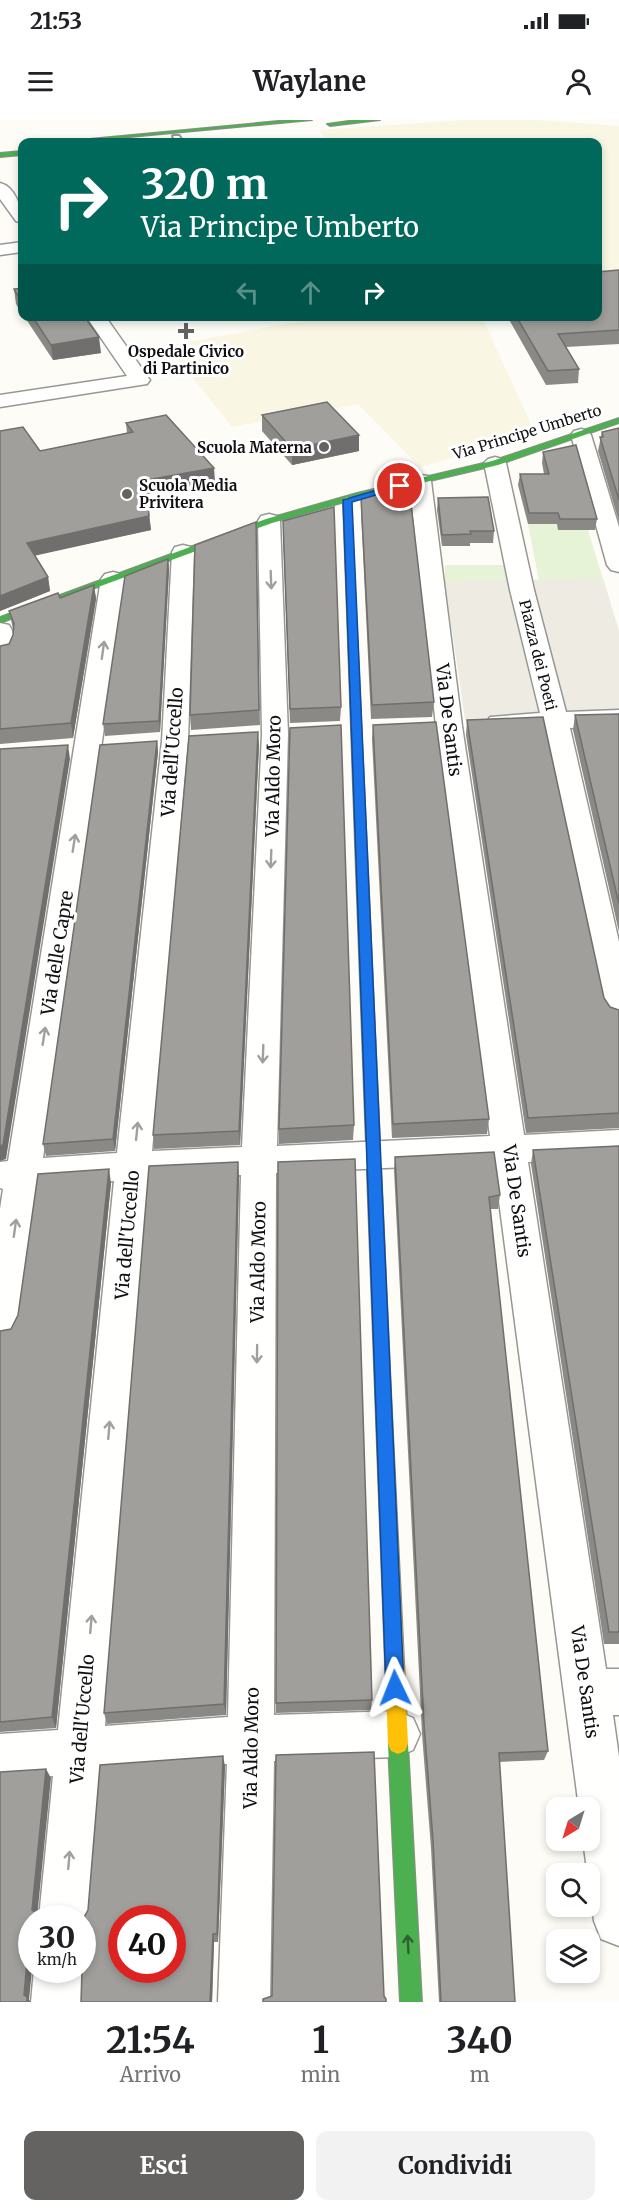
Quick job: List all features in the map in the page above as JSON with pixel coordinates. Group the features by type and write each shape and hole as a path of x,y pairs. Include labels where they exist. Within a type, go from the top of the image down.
{"street":[{"path":"150,138 311,122 377,120"},
{"path":"193,138 311,122"},
{"path":"0,148 18,146"},
{"path":"0,155 18,153"},
{"path":"0,188 18,213"},
{"path":"0,250 18,248"},
{"path":"0,401 140,380 136,371 99,321"},
{"path":"0,392 136,371"},
{"name":"Via Principe Umberto","path":"0,620 269,521 360,495 495,463 619,420"},
{"path":"581,435 619,565"},
{"name":"Piazza dei Poeti","path":"495,463 619,1012"},
{"name":"Via De Santis","path":"420,481 438,726 603,1692 619,1921"},
{"path":"347,500 397,1734 411,2002"},
{"name":"Via Aldo Moro","path":"244,2002 251,1739 260,1162 276,734 269,521"},
{"name":"Via dell'Uccello","path":"65,1905 133,1166 176,741 183,552"},
{"name":"Via delle Capre","path":"0,1328 11,1175 89,748 113,579"},
{"path":"0,630 3,637 0,652"},
{"path":"438,726 619,718"},
{"path":"11,1175 133,1166 619,1144"},
{"path":"0,1757 251,1739 397,1734"},
{"path":"57,2002 58,1983"}],"shaded area":[{"path":"466,120 535,120 619,126 619,277 602,279 602,138 326,138 318,130"},
{"path":"301,321 484,321 536,435 420,467 358,404 232,427 167,346"},
{"path":"603,578 619,631 619,710 465,719 445,582"}],"green space":[{"path":"528,524 557,524 588,530 619,632 540,586"},
{"path":"445,565 506,565 513,587 452,632"}],"building":[{"path":"619,270 619,330 558,334 579,369 548,371 519,321 602,321 602,272"},
{"path":"35,321 88,321 99,337 51,345"},
{"path":"327,402 359,435 292,449 262,415"},
{"path":"166,415 214,468 146,480 149,516 27,543 48,577 0,596 0,431 23,427 40,451 133,432 126,423"},
{"path":"619,428 619,500 600,437 603,437 602,432"},
{"path":"576,445 597,519 560,519 558,513 529,513 520,474 549,474 543,452"},
{"path":"373,495 410,495 434,702 372,705 361,498"},
{"path":"488,497 494,531 470,531 471,534 442,535 438,498"},
{"path":"334,507 341,707 290,709 283,521"},
{"path":"256,522 259,710 190,715 195,545"},
{"path":"168,559 159,721 103,724 125,576"},
{"path":"94,585 71,723 0,729 0,646 9,644 13,635 14,623 9,611 58,593 60,598"},
{"path":"619,714 619,904 575,715"},
{"path":"543,717 604,998 610,1007 619,1010 619,1113 528,1118 467,720"},
{"path":"436,722 489,1119 393,1124 373,725"},
{"path":"341,725 354,1125 279,1129 290,728"},
{"path":"258,732 239,1131 153,1135 189,736"},
{"path":"157,741 113,1139 43,1144 100,745"},
{"path":"68,745 3,1145 0,1146 0,749"},
{"path":"619,1146 619,1632 609,1632 533,1150"},
{"path":"494,1152 500,1195 489,1197 548,1751 499,1753 515,2002 441,2002 433,1840 424,1724 395,1157"},
{"path":"355,1159 372,1700 276,1703 278,1162"},
{"path":"238,1162 224,1704 104,1713 149,1166"},
{"path":"109,1169 52,1717 0,1722 0,1331 11,1329 18,1315 38,1174"},
{"path":"374,1752 386,2002 263,2002 263,1999 272,1996 276,1755"},
{"path":"223,1756 217,1934 213,1934 210,2002 81,2002 82,1983 96,1983 96,1905 88,1905 100,1765"},
{"path":"46,1769 32,1905 18,1905 18,1983 25,1983 24,1995 27,1997 27,2002 0,2002 0,1772"}],"traffic: fast":[{"path":"106,138 309,120"},
{"path":"330,124 377,120"},
{"path":"0,155 18,153"},
{"path":"0,620 269,521 360,495 495,463 619,420"},
{"path":"362,871 383,1392"},
{"path":"398,1744 411,2002"}],"traffic: slow":[{"path":"347,500 362,871"},
{"path":"383,1392 398,1744"}],"place":[{"name":"Ospedale Civico di Partinico","path":"186,331"},
{"name":"Scuola Materna","path":"324,447"},
{"name":"Scuola Media Privitera","path":"127,494"}],"route":[{"path":"395,1688 347,500 400,486"}]}
